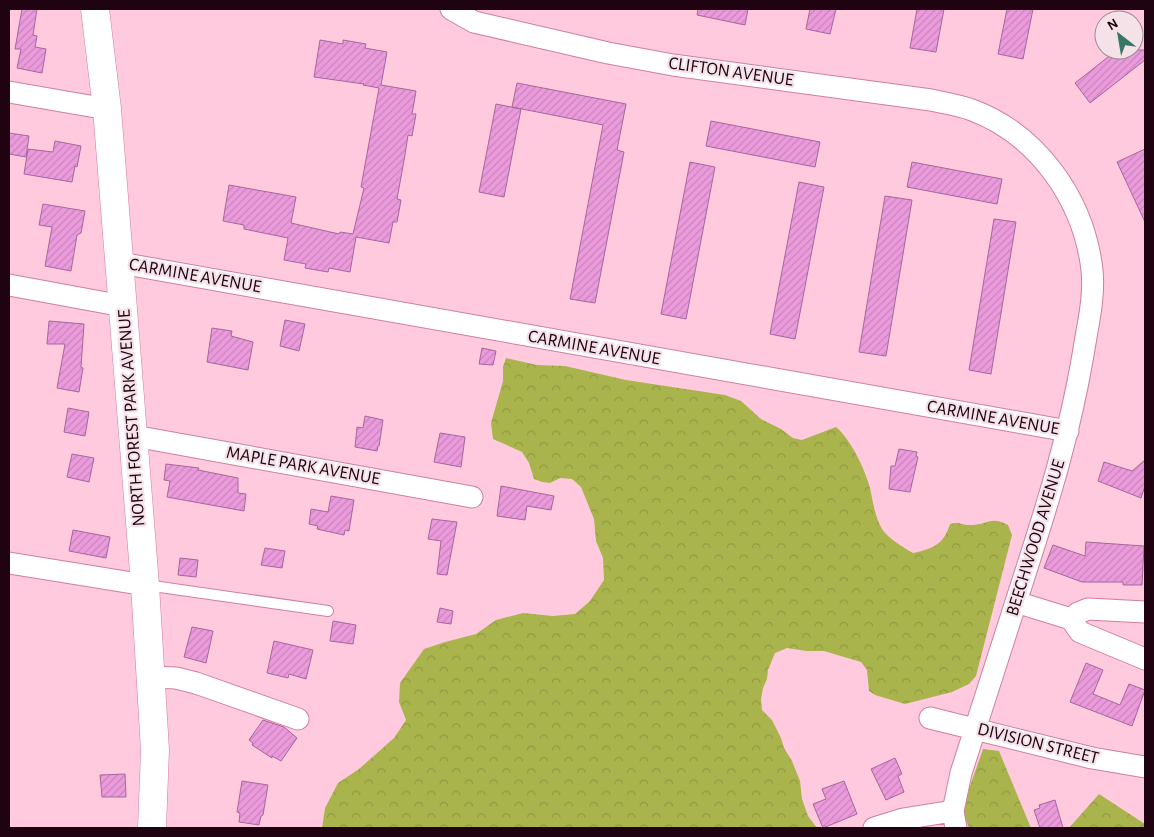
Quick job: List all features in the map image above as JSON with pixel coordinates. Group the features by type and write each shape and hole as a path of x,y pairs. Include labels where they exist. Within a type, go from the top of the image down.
{"main road":[{"name":"NORTH FOREST PARK AVENUE","path":"95,9 107,109 145,585 155,750 152,828"}],"street":[{"name":"CLIFTON AVENUE","path":"451,9 474,22 608,53 673,65 930,100 971,110 1011,131"},
{"path":"9,92 107,109"},
{"name":"BEECHWOOD AVENUE","path":"954,819 961,773 1055,481 1076,394 1092,295 1092,272 1086,236 1077,213 1062,185 1048,165 1029,145 1011,131"},
{"name":"CARMINE AVENUE","path":"120,263 1068,431"},
{"path":"9,285 123,306"},
{"name":"MAPLE PARK AVENUE","path":"134,436 472,497"},
{"path":"9,563 145,585"},
{"path":"1016,602 1071,619 1080,632 1145,660"},
{"path":"1071,619 1088,608 1145,612"},
{"path":"150,677 176,678 196,683 298,719"},
{"name":"DIVISION STREET","path":"930,718 1092,758 1145,767"},
{"path":"874,828 903,819 954,819"}],"lane":[{"path":"145,585 328,611"}],"green space":[{"path":"506,358 537,365 565,366 626,380 725,395 741,401 761,419 781,429 793,438 802,440 836,427 847,439 865,472 882,529 892,539 913,553 926,550 941,541 948,531 950,524 975,525 997,521 1008,525 1012,535 976,676 969,684 952,692 905,704 875,695 869,691 867,670 861,662 824,651 787,648 775,653 763,688 762,710 772,720 792,761 800,781 802,799 808,816 817,828 322,828 325,808 338,783 359,769 394,738 406,720 399,702 400,683 424,649 476,634 496,620 523,613 553,616 575,614 590,601 604,580 603,558 596,541 594,519 581,487 572,479 560,478 550,483 534,479 529,463 522,452 493,439 491,423 503,381 503,367"},
{"path":"983,749 999,751 1031,828 969,828 962,809"},
{"path":"1099,794 1145,824 1145,828 1069,828"}],"building":[{"path":"22,9 37,9 33,35 37,36 35,47 46,49 42,73 17,68 21,49 15,49"},
{"path":"698,9 748,9 745,25 697,15"},
{"path":"810,9 836,9 830,34 806,29"},
{"path":"917,9 944,9 936,52 910,48"},
{"path":"1007,9 1033,9 1023,59 998,54"},
{"path":"320,40 343,44 343,40 366,44 365,48 387,52 381,85 416,91 412,114 416,114 412,136 408,135 397,199 401,200 397,222 393,222 389,243 356,237 350,272 329,268 328,272 305,268 306,264 284,260 288,238 244,229 244,225 223,221 229,185 296,197 291,223 339,234 340,232 353,234 364,188 361,187 379,88 314,77"},
{"path":"1145,50 1145,60 1090,103 1075,83 1104,60 1144,60"},
{"path":"517,83 626,104 617,150 624,152 595,303 570,299 603,125 512,107"},
{"path":"496,104 521,109 504,197 479,192"},
{"path":"711,121 820,142 815,167 706,146"},
{"path":"9,133 29,136 26,157 9,154"},
{"path":"55,141 81,146 72,182 24,174 28,149 53,152"},
{"path":"1145,149 1145,222 1117,162"},
{"path":"690,162 715,167 686,319 661,314"},
{"path":"912,162 1002,179 997,204 907,187"},
{"path":"799,182 824,187 795,339 770,334"},
{"path":"885,196 912,200 886,356 859,352"},
{"path":"43,204 85,211 81,233 77,235 71,271 45,266 52,227 39,225"},
{"path":"994,219 1016,222 991,374 969,370"},
{"path":"285,320 305,324 299,351 280,346"},
{"path":"49,321 84,324 81,367 83,368 79,392 57,388 65,344 47,344"},
{"path":"212,328 232,331 231,336 253,342 248,370 207,362"},
{"path":"482,348 496,351 493,365 479,364"},
{"path":"68,408 89,412 85,436 64,432"},
{"path":"365,416 383,420 377,451 355,447 357,427 363,428"},
{"path":"440,433 465,437 461,467 434,462"},
{"path":"899,449 917,452 916,456 918,457 910,492 889,489 891,466 895,466"},
{"path":"72,454 94,458 89,482 67,477"},
{"path":"1145,460 1145,486 1141,498 1098,481 1104,462 1132,471"},
{"path":"166,464 199,468 198,470 238,478 238,493 246,494 244,511 167,497 170,481 164,480"},
{"path":"501,486 554,496 551,510 527,506 525,520 497,516"},
{"path":"331,496 354,500 349,531 345,530 344,535 317,529 318,526 309,524 311,509 328,512"},
{"path":"432,519 457,522 447,575 437,574 441,541 428,539"},
{"path":"73,530 110,537 106,558 69,551"},
{"path":"1086,542 1144,546 1142,585 1123,585 1123,582 1082,582 1044,568 1053,545 1085,556"},
{"path":"265,548 285,551 282,568 261,565"},
{"path":"180,558 198,560 196,577 178,575"},
{"path":"440,608 453,611 451,624 437,622"},
{"path":"333,621 356,625 353,644 330,641"},
{"path":"192,627 213,631 206,663 184,657"},
{"path":"274,641 313,650 306,679 289,674 288,678 267,673"},
{"path":"1086,663 1103,670 1093,694 1120,705 1129,684 1145,690 1132,726 1070,702"},
{"path":"263,720 284,727 297,738 281,761 272,756 272,758 252,745 253,743 249,740"},
{"path":"895,758 902,774 898,776 904,792 886,800 871,769"},
{"path":"125,774 126,797 102,797 100,775"},
{"path":"242,781 268,785 263,815 259,825 239,822 240,813 237,812"},
{"path":"844,781 857,814 823,828 813,804 826,799 822,789"},
{"path":"1055,800 1063,828 1040,828 1034,810 1040,808 1039,805"}]}
